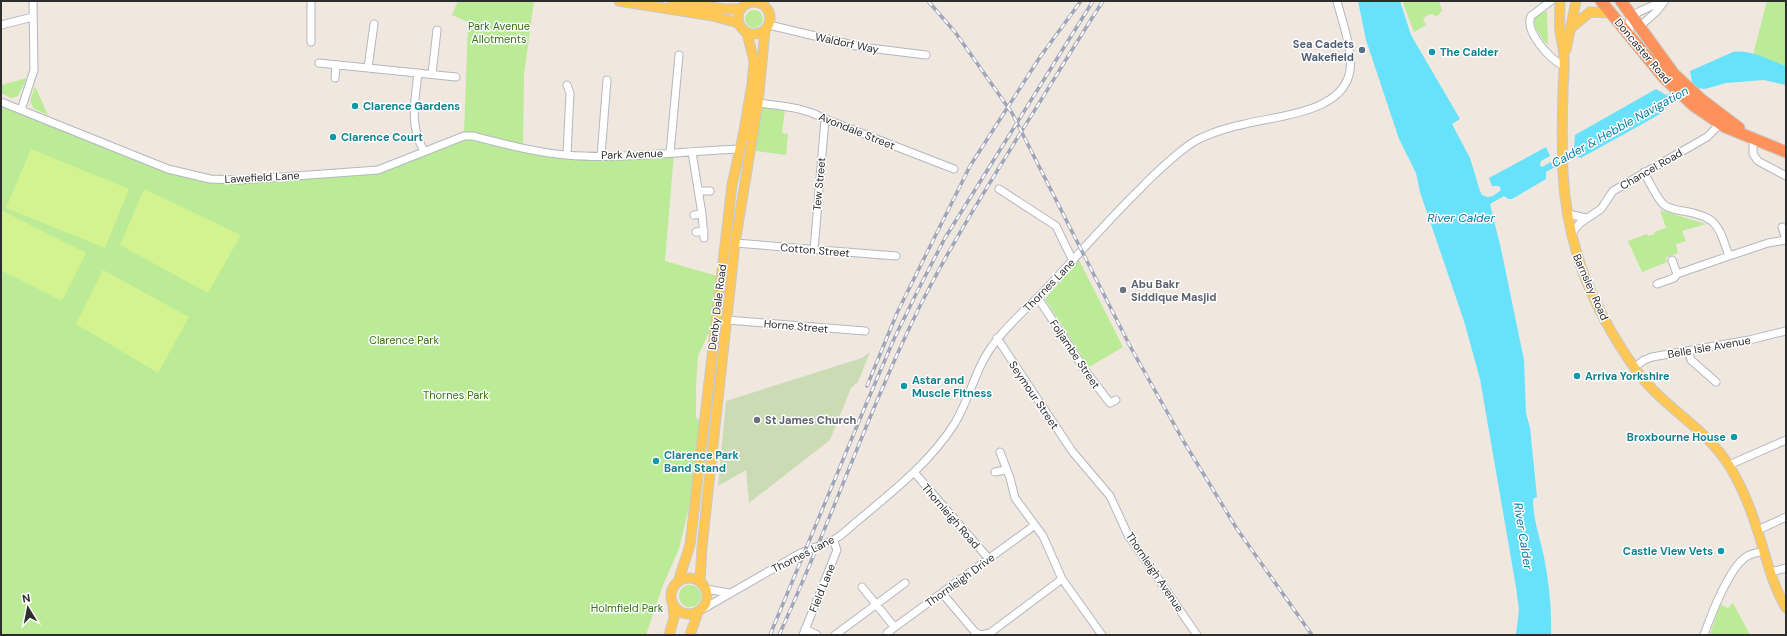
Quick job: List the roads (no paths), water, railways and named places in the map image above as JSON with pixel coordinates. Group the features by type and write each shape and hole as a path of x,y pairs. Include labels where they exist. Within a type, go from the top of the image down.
{"highway":[{"name":"Doncaster Road","path":"1601,1 1633,40 1720,124 1786,152"},
{"name":"Doncaster Road","path":"1621,1 1669,76"},
{"name":"Doncaster Road","path":"1698,103 1751,137"}],"main road":[{"path":"619,1 713,16 738,23"},
{"path":"672,1 724,9 745,4 755,2 763,3 770,14 767,28 756,35 742,30 738,23 737,18 745,4"},
{"path":"1560,1 1560,30 1564,62"},
{"path":"1564,62 1576,1"},
{"path":"1572,27 1590,12 1611,13"},
{"name":"Denby Dale Road","path":"703,586 702,547 735,243 758,103 767,28"},
{"name":"Denby Dale Road","path":"678,582 690,545 732,185 752,84 754,61 747,33"},
{"name":"Barnsley Road","path":"1564,62 1563,174 1568,214 1575,249 1586,281 1602,316 1634,368 1658,393 1699,429 1729,465 1743,492 1758,530 1770,572 1786,608"},
{"path":"690,635 700,610 707,603 703,586 691,579 678,582 673,588 671,598 676,609 683,613 700,610"},
{"path":"669,635 674,618 673,604"}],"street":[{"path":"21,110 34,70 33,1"},
{"path":"311,1 311,42"},
{"name":"Thornes Lane","path":"700,610 809,549 833,540 914,472 937,447 954,424 966,401 977,371 997,338 1038,298 1141,187 1188,146 1200,138 1244,124 1284,116 1317,106 1330,100 1340,91 1347,81 1350,73 1351,58 1337,1"},
{"path":"1551,1 1531,16 1529,20 1532,32 1543,49 1556,62 1564,62"},
{"path":"1633,40 1629,25 1632,17 1646,8 1664,1"},
{"path":"1639,27 1656,12 1664,1"},
{"path":"1,24 33,17"},
{"path":"368,68 374,24"},
{"name":"Waldorf Way","path":"767,28 861,47 926,55"},
{"path":"432,74 437,30"},
{"path":"670,153 679,55"},
{"path":"319,63 456,77"},
{"path":"335,78 336,65"},
{"path":"418,73 414,122 419,144 424,152"},
{"path":"601,156 607,80"},
{"path":"567,85 570,93 567,155"},
{"name":"Lawefield Lane","path":"1,102 168,169 210,179 239,180 378,170 464,136 473,136 523,150"},
{"name":"Avondale Street","path":"758,103 800,108 813,112 954,169"},
{"name":"Tew Street","path":"814,250 825,118"},
{"name":"Chancel Road","path":"1572,233 1586,218 1601,210 1613,191 1707,137 1720,124"},
{"path":"1751,137 1753,154 1758,161 1786,176"},
{"name":"Park Avenue","path":"523,150 567,155 601,156 740,149"},
{"path":"692,152 699,191 704,234 696,232"},
{"path":"1644,172 1664,204 1679,211 1703,215 1715,223 1721,233 1729,256"},
{"path":"999,189 1056,226 1073,261"},
{"path":"699,191 710,191"},
{"path":"694,215 702,214"},
{"path":"1568,214 1586,218"},
{"path":"1657,284 1674,278 1677,274 1729,256 1768,243 1786,240 1782,227"},
{"name":"Cotton Street","path":"735,243 896,256"},
{"path":"1672,260 1677,274"},
{"name":"Foljambe Street","path":"1038,298 1087,373 1110,404 1116,400"},
{"name":"Horne Street","path":"727,320 865,331"},
{"name":"Belle Isle Avenue","path":"1634,368 1648,358 1749,340 1786,331"},
{"name":"Seymour Street","path":"997,338 1072,451"},
{"path":"1688,351 1691,360 1716,382"},
{"path":"1729,465 1786,440"},
{"name":"Thornleigh Avenue","path":"1072,451 1083,466 1105,488 1115,505 1128,535 1198,635"},
{"path":"1000,452 1010,478 1015,498 1035,525 1050,549 1062,578 1102,635"},
{"path":"995,472 1006,470"},
{"name":"Thornleigh Road","path":"914,472 988,559"},
{"path":"1758,530 1786,517"},
{"name":"Thornleigh Drive","path":"889,635 887,633 1035,525"},
{"name":"Field Lane","path":"804,632 837,550 833,540"},
{"path":"1704,635 1718,600 1739,565 1747,556 1764,551"},
{"path":"1770,572 1786,568"},
{"path":"942,593 975,632 982,635 990,633 1062,578"},
{"path":"835,635 905,583"},
{"path":"703,586 730,593"},
{"path":"862,587 892,624"},
{"path":"804,632 817,635"}],"water":[{"name":"River Calder","path":"1358,1 1400,1 1411,35 1460,119 1452,124 1470,158 1480,191 1482,195 1487,197 1493,196 1501,190 1499,186 1492,186 1489,178 1546,147 1550,156 1541,161 1540,165 1542,167 1574,149 1575,135 1656,89 1666,95 1692,82 1690,71 1733,52 1746,52 1786,66 1786,85 1764,80 1726,83 1705,89 1696,88 1672,100 1662,113 1581,158 1575,156 1546,172 1546,179 1512,199 1508,199 1504,196 1490,204 1524,360 1526,413 1530,428 1537,497 1533,499 1533,507 1547,576 1551,606 1551,635 1516,635 1519,610 1516,587 1480,379 1464,321 1420,192 1416,173 1399,139 1366,40"}],"railway":[{"path":"928,1 955,32 1012,113 1131,348 1184,442 1237,529 1312,635"},
{"path":"867,386 897,313 970,166 1040,57 1081,1"},
{"path":"770,635 867,402 894,339 917,292 945,238 1093,1"},
{"path":"779,635 814,555 898,352 917,312 980,198 1103,1"}],"place":[{"name":"Sea Cadets Wakefield","path":"1362,50"},
{"name":"The Calder","path":"1432,52"},
{"name":"Clarence Gardens","path":"355,106"},
{"name":"Clarence Court","path":"333,137"},
{"name":"Abu Bakr Siddique Masjid","path":"1123,290"},
{"name":"Arriva Yorkshire","path":"1577,376"},
{"name":"Astar and Muscle Fitness","path":"904,386"},
{"name":"St James Church","path":"757,420"},
{"name":"Broxbourne House","path":"1734,437"},
{"name":"Clarence Park Band Stand","path":"656,461"},
{"name":"Castle View Vets","path":"1721,551"}],"park label":[{"name":"Park Avenue Allotments","path":"499,32"},
{"name":"Clarence Park","path":"404,340"},
{"name":"Thornes Park","path":"456,395"},
{"name":"Holmfield Park","path":"627,608"}],"water label":[{"name":"Calder & Hebble Navigation","path":"1620,127"}]}
